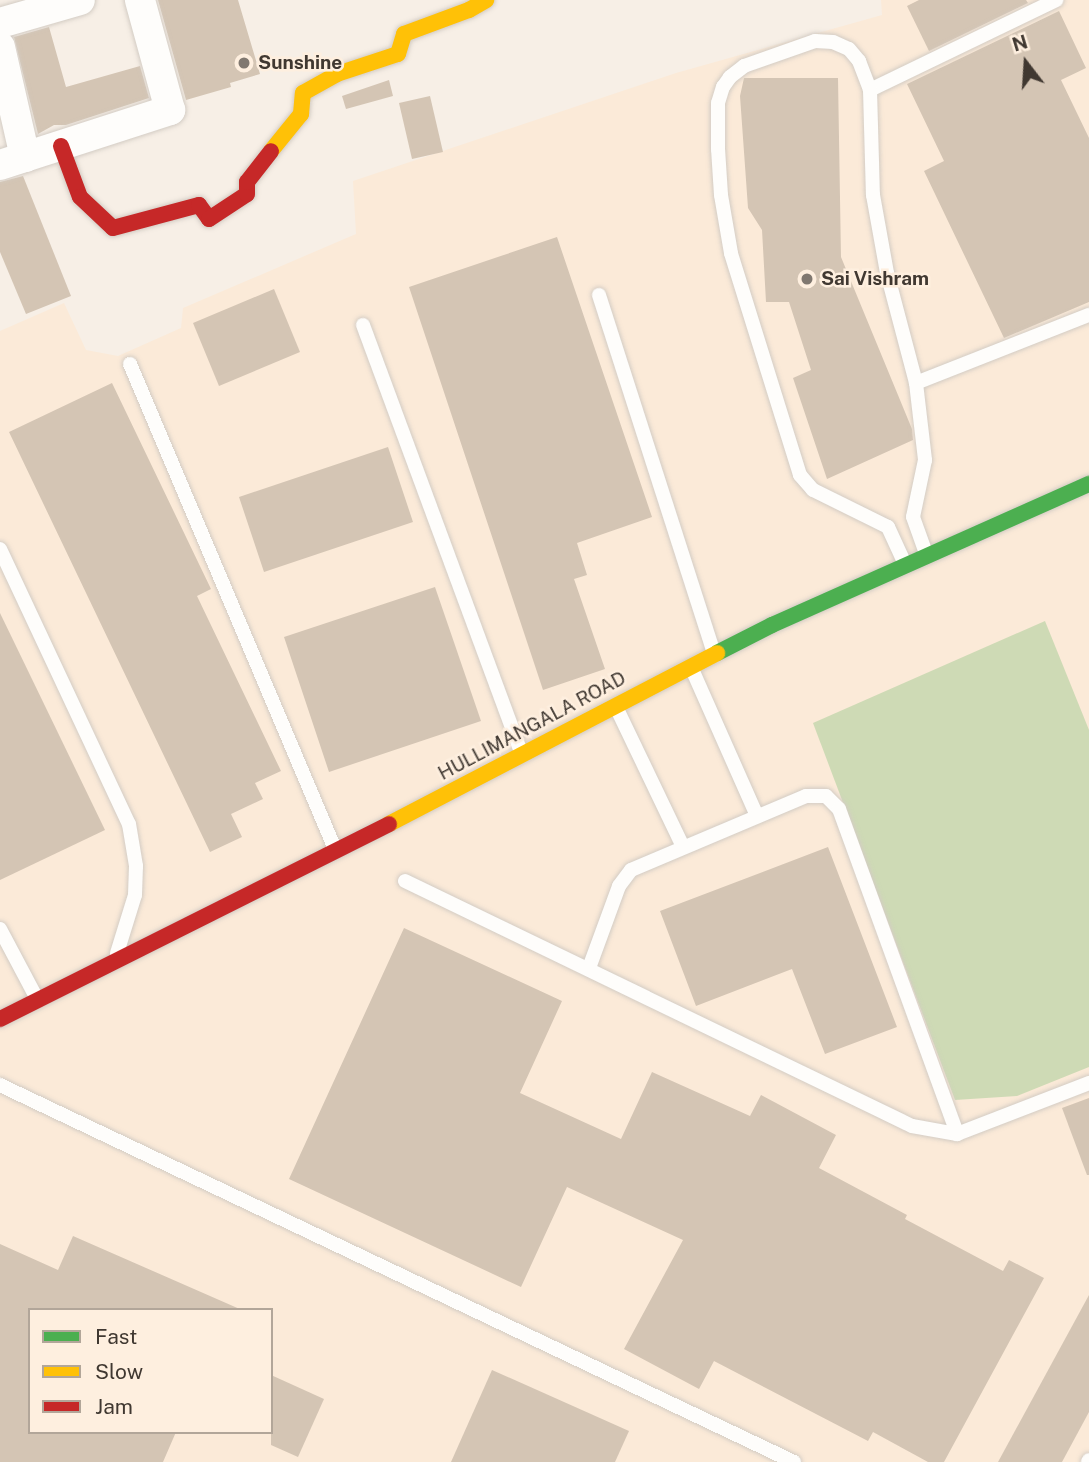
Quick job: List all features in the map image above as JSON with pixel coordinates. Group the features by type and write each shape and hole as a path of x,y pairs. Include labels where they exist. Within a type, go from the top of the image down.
{"street":[{"path":"0,23 80,0"},
{"path":"0,47 13,161 170,110 141,0"},
{"path":"61,146 80,197 113,228 199,205 208,219 247,194 247,182 301,114 303,93 337,74 398,54 404,34 469,10 486,0"},
{"name":"HULLIMANGALA ROAD","path":"0,1019 336,852 772,625 1089,484"}],"lane":[{"path":"870,90 1056,0"},
{"path":"905,565 888,527 813,490 800,475 731,253 721,195 718,103 723,87 730,77 744,66 815,41 833,42 849,49 859,61 870,90 873,195 887,272 916,383 925,460 913,517 927,556"},
{"path":"599,295 714,655"},
{"path":"916,383 1089,315"},
{"path":"363,325 522,755"},
{"path":"130,363 336,852"},
{"path":"888,527 913,517"},
{"path":"0,549 129,824 134,842 135,895 114,964"},
{"path":"691,667 757,816"},
{"path":"616,706 683,847"},
{"path":"589,968 625,877 639,865 806,796 826,796 835,802 957,1134"},
{"path":"405,881 912,1126 957,1134 1089,1083"},
{"path":"0,929 38,1000"},
{"path":"0,1085 793,1462"}],"shaded area":[{"path":"881,0 1089,0 1089,1462 0,1462 0,331 64,303 86,350 118,356 181,328 183,308 356,234 353,181 676,73 882,15"}],"green space":[{"path":"1045,621 1089,730 1089,1067 1017,1096 955,1100 813,723"}],"building":[{"path":"158,0 238,0 260,74 230,83 231,87 186,100"},
{"path":"919,0 1026,0 1028,3 929,51 907,6"},
{"path":"1059,11 1086,68 1061,80 1089,138 1089,302 1004,338 924,171 944,161 907,84"},
{"path":"49,27 66,87 140,66 149,98 66,125 54,125 38,134 14,37"},
{"name":"Sai Vishram","path":"744,78 838,78 841,257 912,429 913,440 827,479 793,378 811,370 789,302 766,302 762,230 748,208 740,96"},
{"path":"389,80 393,96 346,109 342,96"},
{"path":"430,96 443,152 412,159 399,103"},
{"path":"23,176 71,296 26,314 0,252 0,182"},
{"path":"557,237 652,517 577,543 587,575 574,579 605,669 543,690 409,287"},
{"path":"274,289 300,352 219,386 193,323"},
{"path":"112,383 211,589 197,596 281,771 255,783 263,799 231,814 242,837 210,852 9,432"},
{"path":"388,447 413,522 264,572 239,497"},
{"path":"435,587 481,721 329,772 284,637"},
{"path":"0,613 105,830 0,880"},
{"path":"828,847 897,1027 825,1054 792,969 696,1006 660,911"},
{"path":"404,928 562,1001 520,1093 621,1139 652,1072 750,1116 761,1095 836,1135 819,1168 907,1215 905,1219 1003,1271 1009,1260 1044,1278 944,1462 928,1462 873,1432 868,1441 714,1361 699,1389 624,1349 683,1240 567,1187 521,1287 289,1179"},
{"path":"1089,1098 1089,1175 1087,1175 1062,1108"},
{"path":"73,1236 237,1308 28,1308 28,1434 175,1434 163,1462 0,1462 0,1244 58,1270"},
{"path":"1089,1295 1089,1412 1062,1462 998,1462"},
{"path":"492,1370 629,1431 615,1462 451,1462"},
{"path":"273,1376 324,1399 298,1457 271,1445"}],"traffic: fast":[{"path":"717,653 772,625 1089,484"}],"traffic: slow":[{"path":"271,151 301,114 303,93 337,74 398,54 404,34 469,10 486,0"},
{"path":"389,824 717,653"}],"traffic: jam":[{"path":"61,146 80,197 113,228 199,205 209,219 247,194 247,182 271,151"},
{"path":"0,1019 389,824"}],"place":[{"name":"Sunshine","path":"244,63"},
{"name":"Sai Vishram","path":"807,279"}]}
